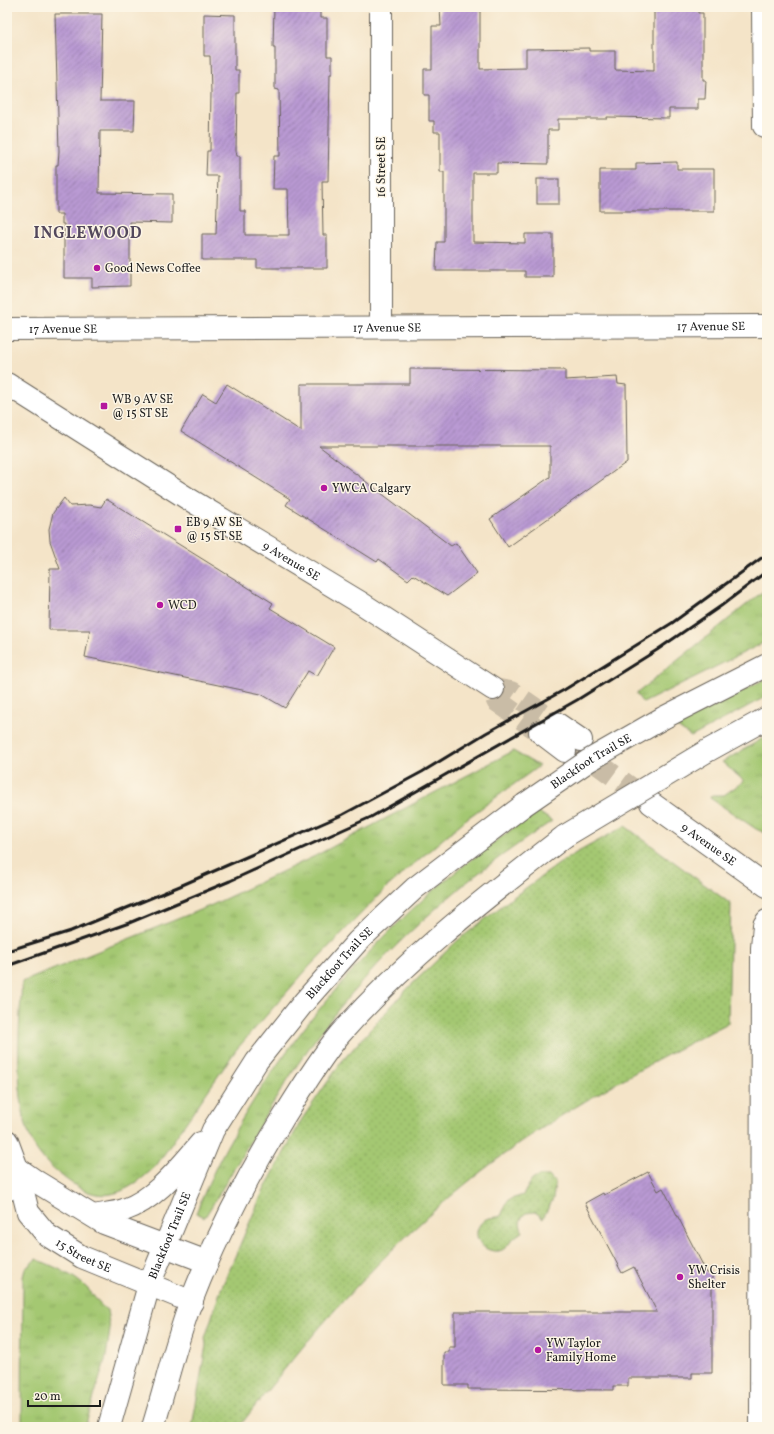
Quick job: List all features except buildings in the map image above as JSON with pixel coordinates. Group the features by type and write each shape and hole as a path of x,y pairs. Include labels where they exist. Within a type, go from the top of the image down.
{"main road":[{"name":"16 Street SE","path":"381,7 381,327"},
{"path":"763,7 764,126"},
{"name":"17 Avenue SE","path":"7,329 767,326"},
{"name":"9 Avenue SE","path":"7,384 187,498 361,603 493,689"},
{"name":"Blackfoot Trail SE","path":"109,1427 149,1285 213,1130 257,1061 304,1002 358,941 415,888 524,804 588,761 663,718 767,665"},
{"path":"153,1427 192,1302 207,1262 256,1163 294,1100 338,1036 394,976 447,929 565,836 707,751 767,718"},
{"path":"548,727 573,746"},
{"name":"9 Avenue SE","path":"652,802 767,886"},
{"path":"761,1427 762,948 764,925 767,921"},
{"path":"94,1216 125,1209 147,1197 172,1176 213,1130"},
{"name":"15 Street SE","path":"7,1141 17,1168 28,1212 47,1235 82,1257 192,1302"},
{"path":"7,1190 17,1168 104,1223 207,1262"}],"green space":[{"path":"767,588 767,641 643,703 636,694"},
{"path":"767,678 767,696 691,737 676,726"},
{"path":"767,736 767,834 756,829 710,798 712,795 724,795 744,781 722,762"},
{"path":"513,751 539,766 465,820 386,888 309,967 236,1050 156,1166 147,1174 129,1187 119,1192 99,1194 88,1192 76,1186 58,1173 42,1157 33,1144 22,1108 19,1042 22,982 212,905 315,856"},
{"path":"537,811 552,821 472,878 410,932 362,981 333,1016 298,1064 205,1217 196,1213 218,1163 255,1098 276,1067 321,1007 370,951 412,909 464,865"},
{"path":"625,826 731,904 728,1023 623,1079 554,1120 488,1166 426,1217 341,1303 289,1364 239,1427 192,1427 206,1345 205,1338 221,1289 261,1196 302,1119 342,1061 405,991 457,941 567,858"},
{"path":"539,1176 549,1176 555,1183 553,1199 543,1218 535,1212 526,1213 520,1222 523,1232 515,1237 502,1250 492,1251 481,1245 477,1234 481,1224 488,1218 501,1216 508,1200 523,1195 532,1180"},
{"path":"36,1259 64,1271 76,1279 88,1289 99,1303 107,1310 110,1330 106,1357 85,1427 22,1427 23,1277 25,1269"}],"tunnel":[{"path":"540,732 497,701 493,689 511,692 556,723"},
{"path":"565,751 587,756 651,803"}],"railway":[{"path":"7,951 71,931 180,886 342,815 422,772 486,733 564,690 672,623 767,554"},
{"path":"7,966 129,923 230,881 371,817 577,700 657,650 721,606 767,571"}],"place":[{"name":"Good News Coffee","path":"97,268"},
{"name":"WB 9 AV SE @ 15 ST SE","path":"104,406"},
{"name":"YWCA Calgary","path":"324,488"},
{"name":"EB 9 AV SE @ 15 ST SE","path":"178,529"},
{"name":"WCD","path":"160,605"},
{"name":"YW Crisis Shelter","path":"680,1277"},
{"name":"YW Taylor Family Home","path":"538,1350"}],"district":[{"name":"INGLEWOOD","path":"88,232"}]}
